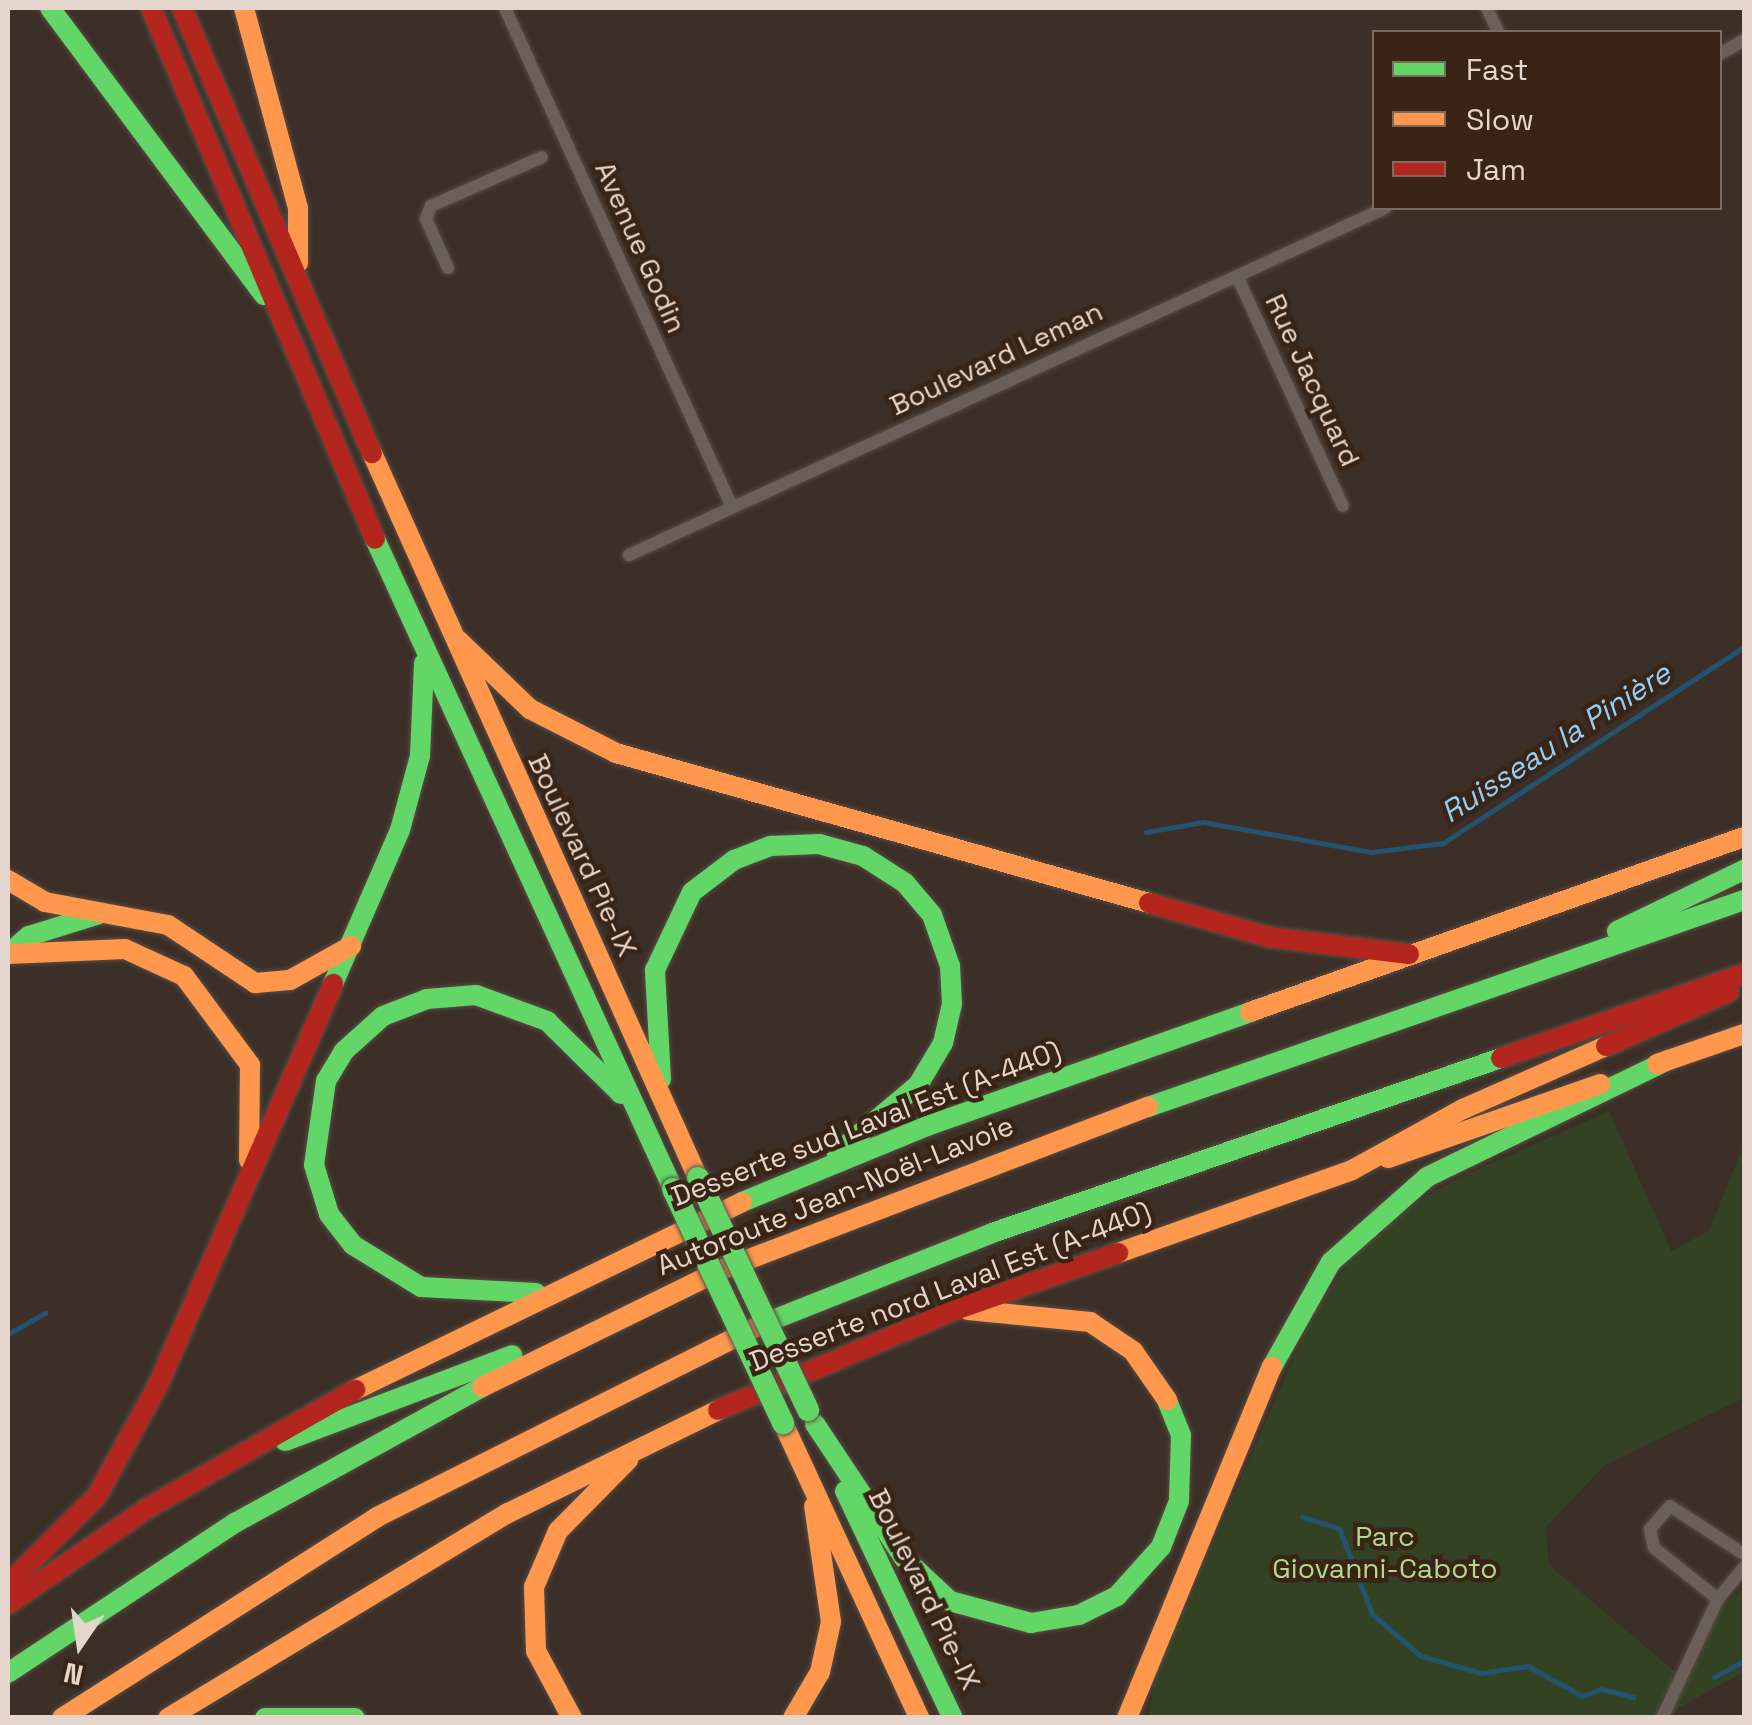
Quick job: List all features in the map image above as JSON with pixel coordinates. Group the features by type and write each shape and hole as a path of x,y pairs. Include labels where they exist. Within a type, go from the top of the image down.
{"main road":[{"path":"50,8 170,159 287,326"},
{"name":"Boulevard Pie-IX","path":"151,8 424,654 811,1483 910,1713"},
{"name":"Boulevard Pie-IX","path":"182,8 450,632 698,1178 953,1718"},
{"path":"244,8 298,208 298,277"},
{"path":"450,632 530,710 616,753 1268,937 1409,954"},
{"path":"8,1584 85,1510 120,1462 246,1184 351,946 414,787 424,654"},
{"name":"Desserte sud Laval Est (A-440)","path":"8,1604 229,1460 540,1293 814,1170 1744,837"},
{"path":"662,1098 655,970 692,892 734,860 772,846 819,844 864,856 904,882 932,915 950,966 950,1017 932,1066 910,1094 814,1170"},
{"path":"1522,978 1744,870"},
{"path":"8,880 36,899 168,925 256,983 290,980 351,946"},
{"name":"Autoroute Jean-Noël-Lavoie","path":"8,1673 296,1487 614,1318 956,1175 1744,900"},
{"path":"8,953 29,936 100,914"},
{"path":"8,953 124,948 160,960 192,984 232,1032 254,1077 246,1184"},
{"path":"62,1718 377,1517 754,1328 992,1232 1744,974"},
{"path":"1352,1170 1463,1109 1744,986"},
{"path":"540,1293 421,1287 352,1245 329,1214 314,1165 315,1118 331,1071 362,1032 394,1010 476,995 547,1021 634,1108"},
{"name":"Desserte nord Laval Est (A-440)","path":"168,1718 432,1556 645,1444 955,1310 1744,1034"},
{"path":"1127,1718 1273,1365 1331,1262 1427,1177 1668,1060"},
{"path":"812,1417 904,1558 960,1607 996,1620 1044,1622 1091,1610 1128,1588 1166,1537 1182,1489 1181,1436 1163,1388 1133,1351 1090,1322 1044,1312 955,1310"},
{"path":"229,1460 614,1318"},
{"path":"572,1718 536,1651 538,1572 566,1520 645,1444"},
{"path":"793,1718 816,1683 831,1622 811,1483"},
{"path":"910,1713 939,1688"},
{"path":"265,1718 354,1718"}],"street":[{"name":"Avenue Godin","path":"505,8 732,508"},
{"path":"1722,53 1744,40"},
{"path":"448,268 426,219 431,206 542,157"},
{"name":"Boulevard Leman","path":"629,555 1381,210"},
{"name":"Rue Jacquard","path":"1237,276 1344,506"},
{"path":"1718,1599 1654,1548 1650,1529 1670,1506 1744,1554"},
{"path":"1662,1718 1718,1599 1744,1567"}],"green space":[{"name":"Parc Giovanni-Caboto","path":"1609,1111 1671,1251 1709,1231 1744,1144 1744,1398 1605,1465 1546,1527 1549,1565 1680,1676 1711,1614 1744,1588 1744,1672 1662,1717 1148,1718 1156,1675 1310,1320 1352,1258 1405,1210 1456,1179"}],"waterway":[{"name":"Ruisseau la Pinière","path":"1146,832 1203,822 1371,852 1443,843 1744,647"},
{"name":"Ruisseau la Pinière","path":"8,1334 45,1313"},
{"path":"1302,1517 1339,1528 1372,1614 1421,1656 1481,1673 1528,1666 1582,1696 1601,1689 1633,1697"},
{"path":"1714,1677 1744,1661"}],"traffic: fast":[{"path":"50,8 264,295"},
{"path":"375,539 673,1189"},
{"path":"333,984 400,830 420,756 424,663"},
{"path":"661,1079 655,970 692,892 734,860 771,846 819,844 863,856 905,883 932,915 950,966 952,1004 943,1043 918,1085 837,1153"},
{"path":"1617,931 1744,870"},
{"path":"1148,1107 1744,900"},
{"path":"8,954 29,936 99,914"},
{"path":"536,1293 421,1287 353,1245 329,1214 314,1165 326,1081 344,1051 383,1016 427,999 476,995 547,1021 621,1094"},
{"path":"742,1202 927,1126 1250,1012"},
{"path":"765,1323 992,1233 1501,1058"},
{"path":"1272,1367 1331,1262 1427,1177 1668,1060"},
{"path":"698,1178 808,1410"},
{"path":"673,1189 783,1423"},
{"path":"285,1441 512,1355"},
{"path":"8,1673 235,1523 482,1387"},
{"path":"815,1424 904,1558 950,1601 1031,1623 1079,1615 1117,1596 1161,1547 1179,1501 1181,1435 1167,1400"},
{"path":"845,1491 953,1718"},
{"path":"265,1718 355,1718"}],"traffic: slow":[{"path":"244,8 298,208 298,263"},
{"path":"372,453 698,1178"},
{"path":"458,640 530,709 616,753 1149,903"},
{"path":"1250,1012 1744,837"},
{"path":"8,880 45,902 168,925 255,983 290,980 351,946"},
{"path":"8,954 125,949 184,976 250,1065 249,1160"},
{"path":"1657,1064 1744,1034"},
{"path":"1118,1253 1352,1170 1463,1109 1606,1046"},
{"path":"1388,1158 1601,1084"},
{"path":"482,1387 723,1269 1148,1107"},
{"path":"355,1390 742,1202"},
{"path":"968,1310 1090,1322 1133,1351 1167,1400"},
{"path":"62,1718 377,1517 765,1323"},
{"path":"1127,1718 1272,1367"},
{"path":"168,1718 508,1513 718,1410"},
{"path":"783,1423 919,1718"},
{"path":"572,1718 536,1651 534,1587 558,1531 628,1460"},
{"path":"793,1718 820,1672 831,1622 814,1506"}],"traffic: jam":[{"path":"151,8 375,539"},
{"path":"182,8 372,453"},
{"path":"1149,903 1268,937 1409,954"},
{"path":"1501,1058 1744,974"},
{"path":"8,1584 97,1496 158,1385 333,984"},
{"path":"1606,1046 1729,992"},
{"path":"718,1410 955,1310 1118,1253"},
{"path":"8,1604 146,1509 355,1390"}]}
